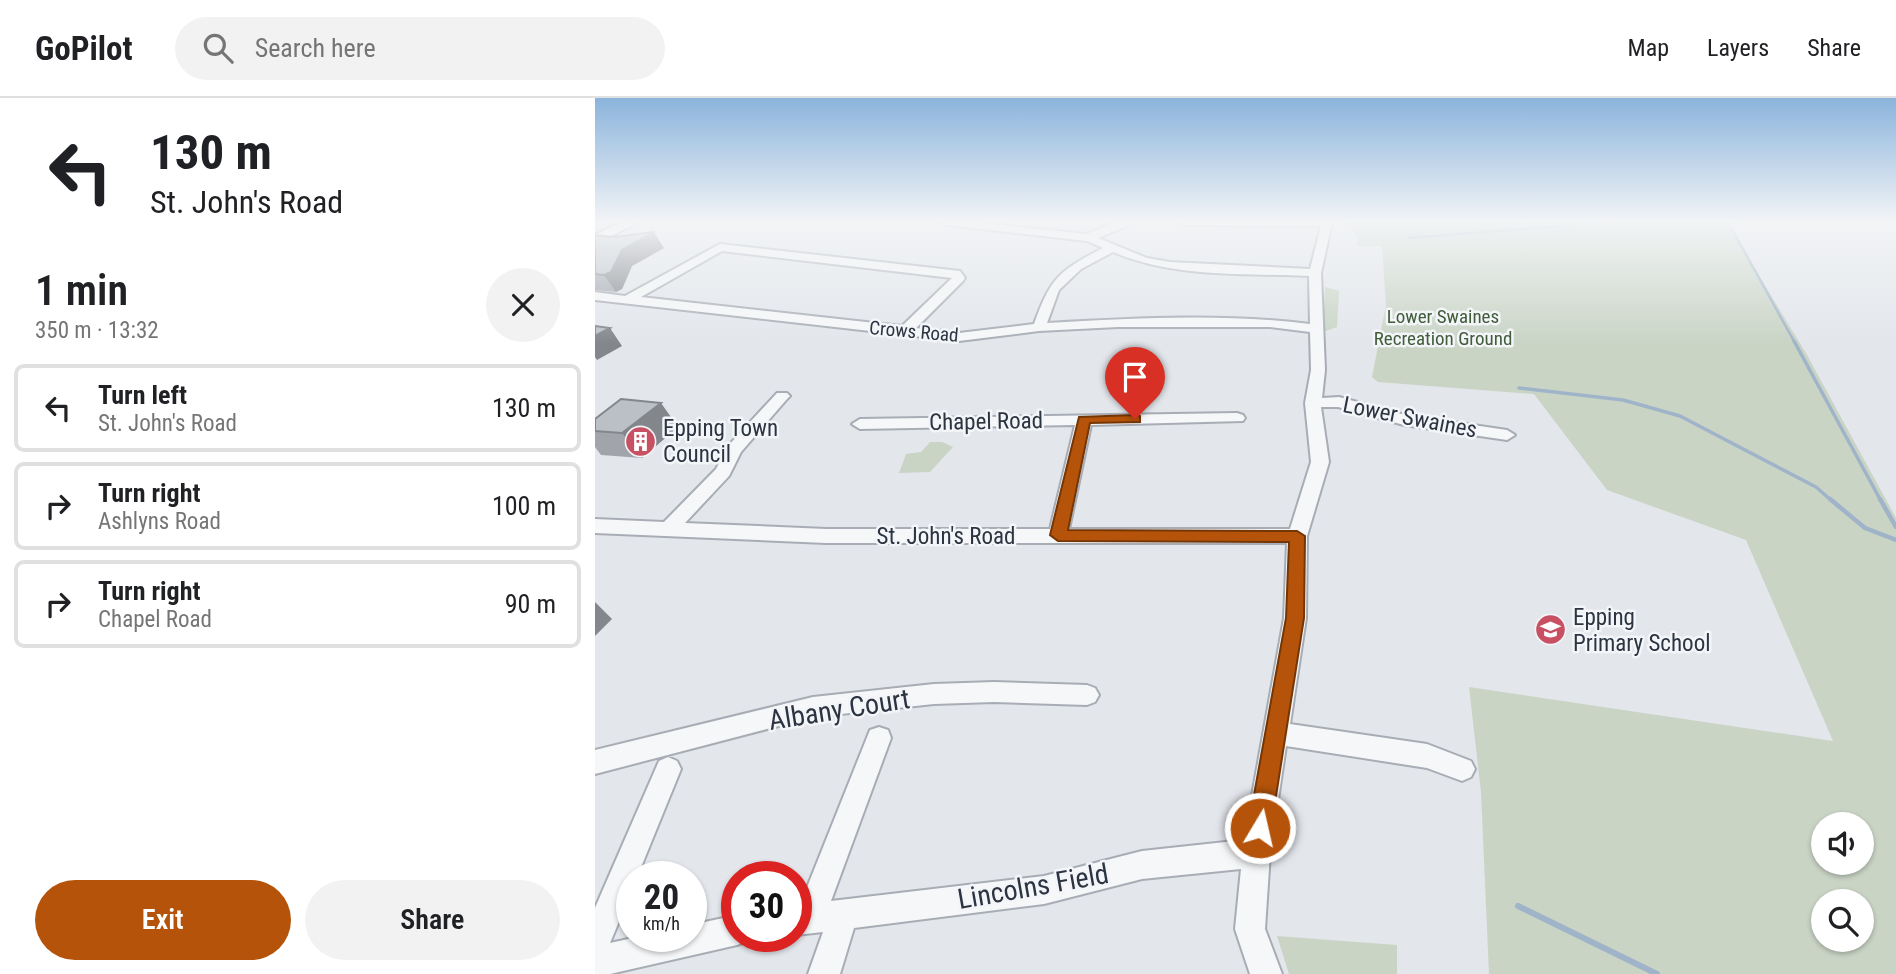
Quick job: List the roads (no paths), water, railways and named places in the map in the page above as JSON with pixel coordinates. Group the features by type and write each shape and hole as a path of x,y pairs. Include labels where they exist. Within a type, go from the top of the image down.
{"street":[{"path":"627,300 692,263"},
{"path":"848,263 957,274 959,278 905,331"},
{"path":"1039,327 1053,289 1083,263"},
{"path":"1153,263 1178,268 1315,273"},
{"name":"Lower Swaines","path":"1266,974 1250,929 1256,853 1295,618 1297,536 1320,462 1313,403 1318,370 1315,273 1317,263"},
{"name":"Crows Road","path":"595,296 958,337 1039,327 1118,323 1270,323 1317,328"},
{"path":"668,530 723,472 734,450 782,396"},
{"name":"Lower Swaines","path":"1313,403 1339,402 1405,420 1507,435"},
{"name":"Chapel Road","path":"860,424 1237,418"},
{"path":"1058,535 1084,419"},
{"name":"St. John's Road","path":"595,526 834,537 1297,536"},
{"name":"Albany Court","path":"595,762 813,707 946,693 1087,695"},
{"path":"1275,733 1427,756 1462,769"},
{"name":"Lincolns Field","path":"812,898 879,738"},
{"path":"595,943 668,769"},
{"name":"Lincolns Field","path":"812,918 1044,890 1142,865 1256,853"},
{"path":"824,974 844,914"},
{"path":"595,962 721,934"}],"waterway":[{"path":"1751,263 1795,343"},
{"path":"1794,341 1881,501"},
{"path":"1519,388 1623,400 1680,416 1816,487 1832,501"},
{"path":"1830,499 1865,528 1896,540"},
{"path":"1880,499 1896,527"},
{"path":"1518,906 1657,974"}],"place":[{"name":"Epping Town Council","path":"640,441"},
{"name":"Epping Primary School","path":"1550,630"}],"park label":[{"name":"Lower Swaines Recreation Ground","path":"1443,327"}]}
